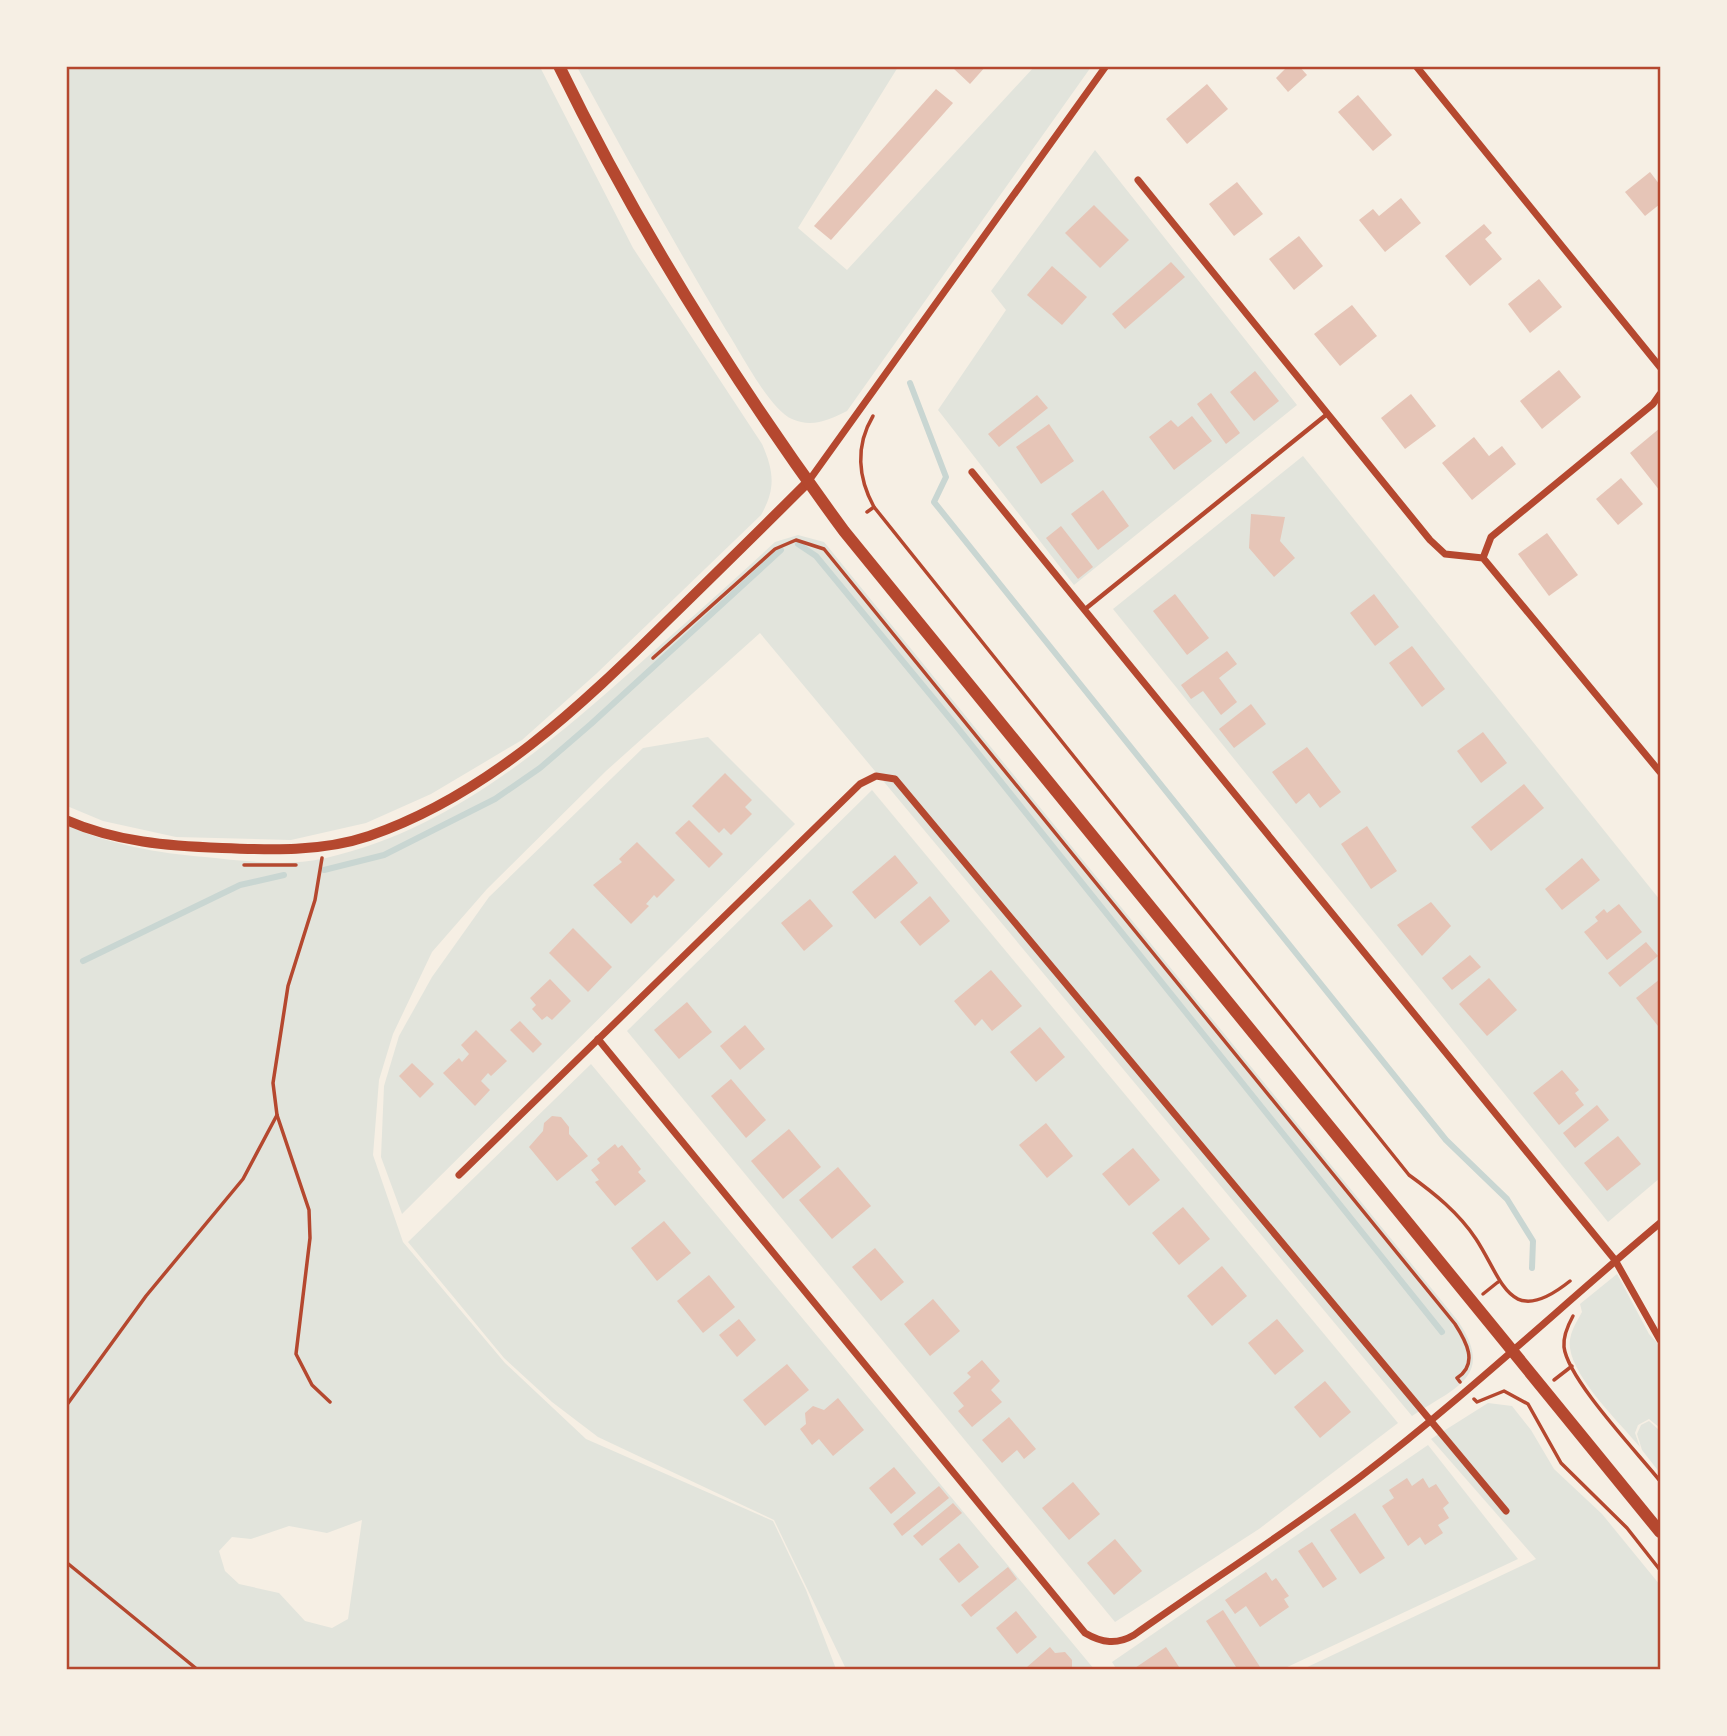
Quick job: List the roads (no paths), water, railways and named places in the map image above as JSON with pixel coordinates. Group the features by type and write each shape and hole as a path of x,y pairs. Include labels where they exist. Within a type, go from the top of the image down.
{"main road":[{"path":"559,66 648,238 732,373 808,482 1024,752 1661,1532"}],"street":[{"path":"66,820 115,837 176,847 289,851 322,846 369,836 438,804 529,748 605,682 808,482 1106,66"},
{"path":"1416,66 1661,367"},
{"path":"1138,180 1326,415 1445,554 1483,558 1661,772"},
{"path":"1483,558 1491,537 1653,404 1661,394"},
{"path":"972,472 1615,1260 1638,1296 1652,1330 1661,1340"},
{"path":"459,1175 860,784 876,776 895,779 1433,1419 1506,1511"},
{"path":"598,1039 1085,1633 1108,1642 1134,1635 1359,1478 1433,1419 1661,1223"}],"lane":[{"path":"1084,610 1326,415"}],"waterway":[{"path":"910,383 946,477 934,502 1446,1140 1507,1199 1533,1241 1532,1268"},
{"path":"798,544 816,556 957,727 1442,1332"},
{"path":"324,870 384,855 495,799 540,768 781,550"},
{"path":"83,961 240,885 284,875"}]}
